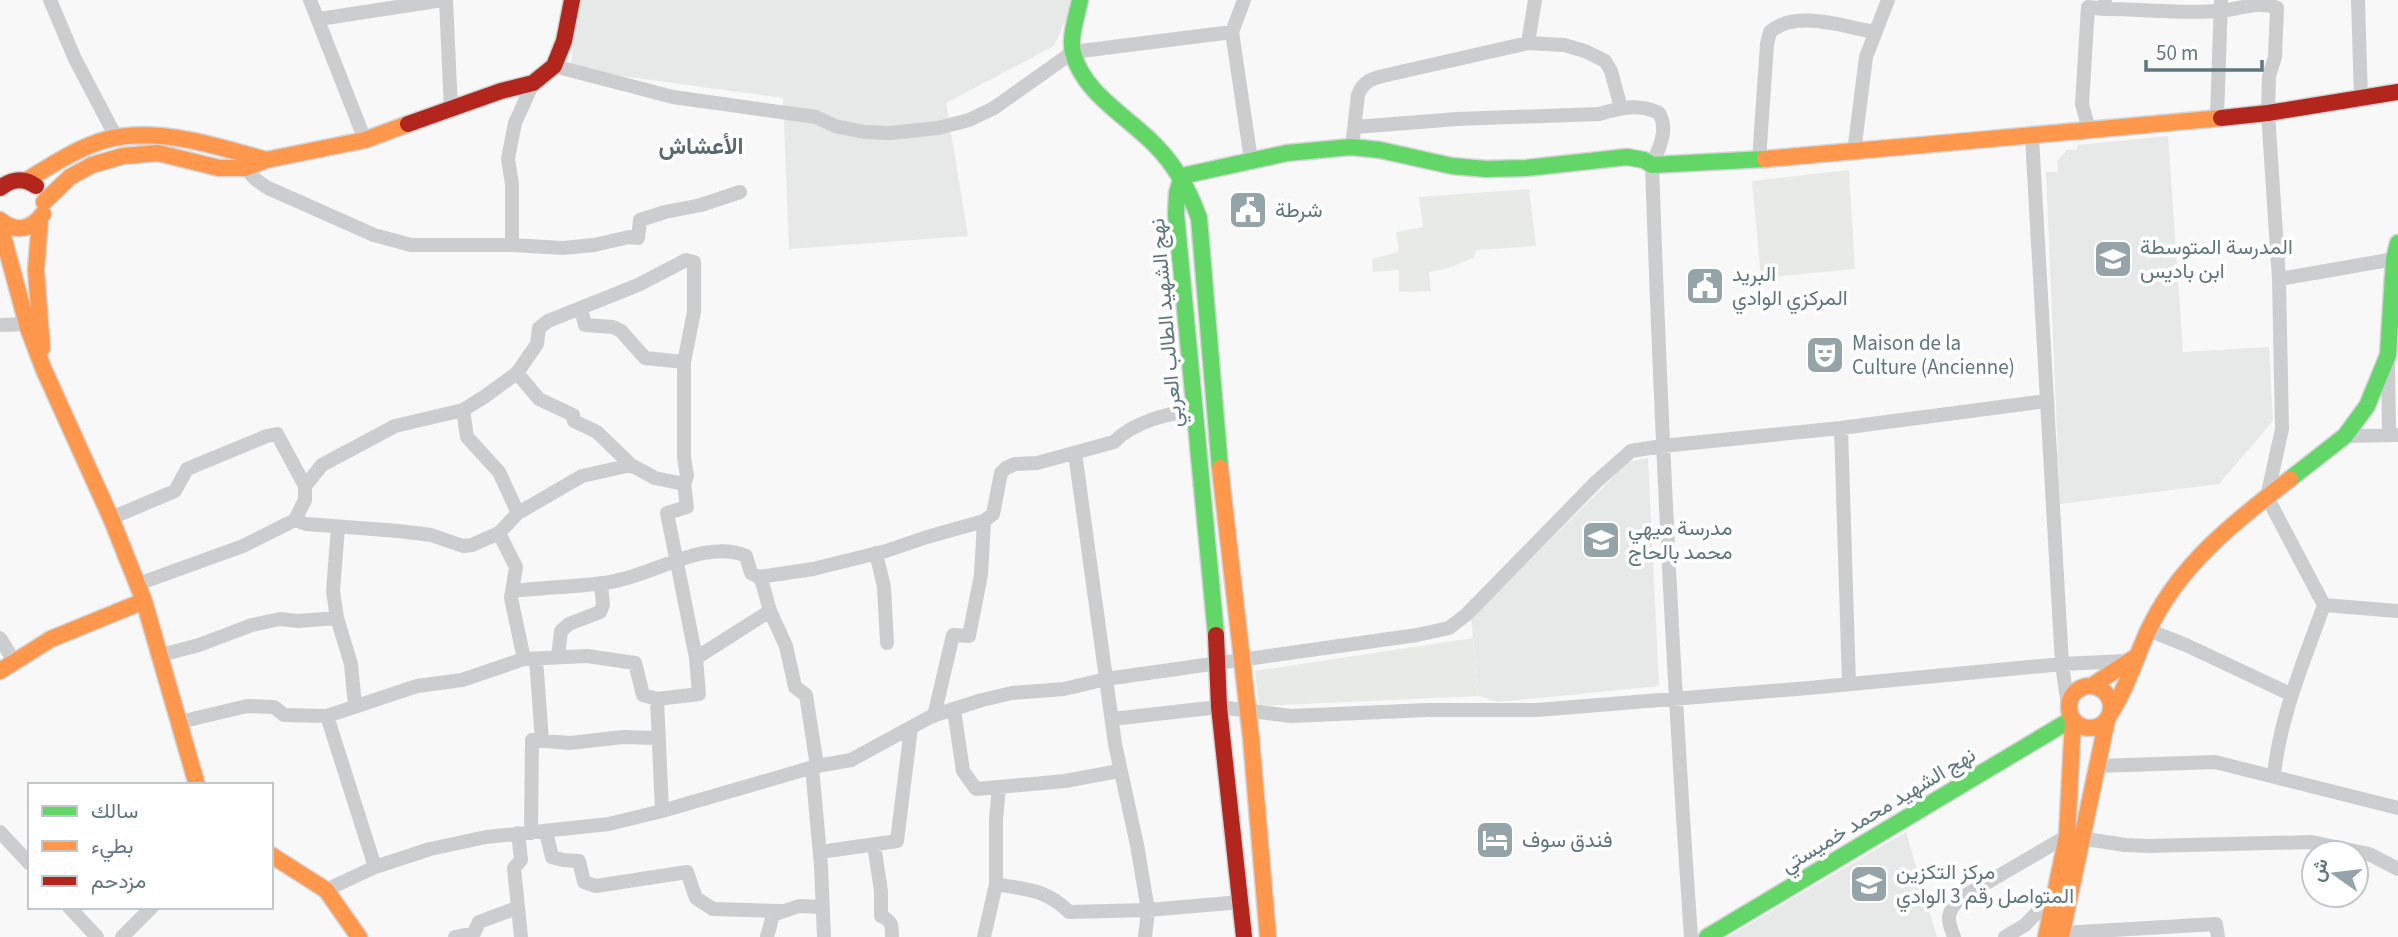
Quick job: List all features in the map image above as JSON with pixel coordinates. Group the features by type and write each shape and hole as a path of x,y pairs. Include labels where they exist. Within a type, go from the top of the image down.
{"main road":[{"path":"44,370 36,270 40,219 44,202 70,177 92,165 123,156 158,153 219,168 365,140 500,91 533,83 554,66 564,41 572,0"},
{"path":"1080,0 1073,52 1081,72 1182,176 1307,150 1352,147 1468,168 1493,169 1627,157 1644,160 1652,165 1759,160 2032,137 2268,113 2398,92"},
{"path":"27,180 75,152 116,138 161,136 245,161"},
{"name":"نهج الشهيد الطالب العربي","path":"1182,176 1199,218 1208,356 1248,712 1268,937"},
{"name":"نهج الشهيد الطالب العربي","path":"1182,176 1177,193 1176,214 1196,409 1218,662 1219,707 1244,937"},
{"path":"2,183 14,179 27,180 39,188 44,202"},
{"path":"0,222 19,229 27,228 40,219"},
{"path":"0,222 6,270 44,370 111,518 144,601 162,655 196,783"},
{"path":"2071,715 2086,728 2094,728 2109,717 2123,694 2148,630 2176,582 2228,527 2345,436 2367,406 2388,355 2394,260 2398,243"},
{"path":"1191,360 1208,356"},
{"path":"1202,492 1221,489"},
{"path":"0,671 76,625 144,601"},
{"path":"2093,685 2136,657"},
{"path":"2056,936 2055,894 2075,837 2098,766 2109,717 2110,699 2100,688 2093,685 2085,685 2073,693 2071,715 2075,837 2056,936"},
{"name":"نهج الشهيد محمد خميستي","path":"1706,937 2071,715"},
{"path":"273,856 326,890 359,937"}],"street":[{"path":"50,0 75,59 116,138"},
{"path":"310,0 365,140"},
{"path":"319,19 444,0 451,110"},
{"path":"1244,0 1232,32 1251,160"},
{"path":"1528,43 1535,0"},
{"path":"1854,152 1862,74 1888,0"},
{"path":"2358,0 2361,98"},
{"path":"2089,130 2082,104 2088,6 2269,4 2277,8 2277,36 2275,57 2269,76 2268,113 2279,279 2282,429 2267,497 2324,605 2292,695 2277,746 2274,775"},
{"path":"2217,118 2221,6"},
{"path":"1759,160 1770,32 1787,22 1804,20 1875,32"},
{"path":"554,66 673,97 816,117 835,126 864,132 890,133 938,128 969,120 995,108 1073,52 1232,32"},
{"path":"1352,147 1358,95 1367,82 1528,43 1564,45 1605,61 1611,71 1621,108"},
{"path":"512,245 512,184 509,159 515,123 533,83"},
{"path":"1356,127 1457,119 1599,114 1621,108 1639,107 1653,110 1662,119 1664,128 1661,144 1652,165 1662,446 1691,937"},
{"path":"2032,137 2062,664 2071,715"},
{"path":"245,161 254,180 268,188 374,235 411,245 563,248 594,245 629,237 638,238 640,220 740,192"},
{"path":"180,722 247,706 274,707 284,715 327,716 417,686 462,680 498,666 530,659 558,657 587,656 635,663 643,695 657,699 699,694 696,658 667,513 687,507 684,484 687,476 684,458 684,362 694,312 694,262 686,260 667,272 548,321 539,328 537,344 517,373 463,410 395,426 322,465 305,486"},
{"path":"2279,279 2394,260"},
{"path":"581,309 585,325 613,327 621,331 645,358 684,362"},
{"path":"0,325 27,324"},
{"path":"2345,436 2393,435 2388,355"},
{"path":"517,373 539,399 573,415 574,421 597,432 631,465 655,478 684,484"},
{"path":"326,890 376,867 430,849 486,837 609,824 815,766 851,760 934,716 1012,693 1064,689 1106,679 1417,635 1449,628 1457,624 1596,482 1631,452 1662,446 1841,428 2046,401"},
{"path":"513,591 601,583 639,576 676,560 726,551 746,556 751,573 759,577 813,569 876,554 985,521 993,514 1001,473 1006,468 1015,464 1037,463 1114,442 1122,434 1146,422 1196,409"},
{"path":"463,410 467,437 499,472 518,513"},
{"path":"1841,428 1849,684"},
{"path":"111,518 175,491 187,469 277,434 305,486 304,500 295,520 243,546 138,584"},
{"path":"1075,453 1119,771 1137,845 1148,910 1145,937"},
{"path":"295,520 306,524 421,533 463,546 472,545 499,533 518,513 582,476 631,465"},
{"path":"934,716 953,635 969,636 981,575 985,521"},
{"path":"338,527 333,590 337,618 351,664 355,706"},
{"path":"499,533 516,567 513,610 530,659 542,741"},
{"path":"876,554 884,587 887,643"},
{"path":"759,577 770,611 786,646 794,687 806,695 815,766 824,937"},
{"path":"558,657 561,631 569,624 600,612 603,605 601,583"},
{"path":"2324,605 2398,611"},
{"path":"696,658 770,611"},
{"path":"162,655 199,645 252,625 280,619 298,621 337,618"},
{"path":"2148,630 2292,695"},
{"path":"0,638 15,660"},
{"path":"1112,719 1219,707 1291,716 1428,710 1537,710 2062,664 2112,663 2136,657"},
{"path":"657,699 662,811"},
{"path":"954,710 963,771 976,789 1065,781 1119,771"},
{"path":"327,716 376,867"},
{"path":"820,852 897,841 911,728"},
{"path":"521,937 514,868 521,860 532,740 570,743 623,737 658,737"},
{"path":"2098,766 2215,762 2397,805"},
{"path":"984,937 996,884 999,788"},
{"path":"0,832 28,862"},
{"path":"546,832 552,857 579,861 584,882 596,886 687,872 696,898 713,909 783,911"},
{"path":"1954,937 1949,916 1951,908 1959,899 2075,837 2149,846 2312,842 2341,846 2369,855 2398,869"},
{"path":"874,845 881,891 881,916 892,925 892,937"},
{"path":"996,884 1045,893 1056,899 1069,912 1148,910 1241,902"},
{"path":"2006,937 2025,925 2055,894"},
{"path":"767,937 773,915 799,906 823,908"},
{"path":"455,937 474,933 480,922 517,908"},
{"path":"71,909 97,937"},
{"path":"122,937 150,909"},
{"path":"2056,936 2216,924 2218,937"}],"shaded area":[{"path":"577,0 1071,0 1070,10 1054,46 946,103 968,236 789,249 783,98 571,69"},
{"name":"المدرسة المتوسطة ابن باديس","path":"2168,136 2183,352 2269,347 2273,421 2219,484 2060,504 2046,172 2058,172 2057,161 2067,150 2077,150 2078,145"},
{"path":"1849,170 1855,269 1761,278 1752,181"},
{"path":"1529,189 1536,246 1477,250 1473,258 1429,272 1431,291 1399,292 1399,270 1373,272 1372,259 1399,252 1396,232 1423,227 1419,197"},
{"name":"مدرسة ميهي محمد بالحاج","path":"1648,458 1659,686 1498,702 1479,696 1471,619 1628,462"},
{"path":"1473,638 1479,696 1259,706 1255,671"},
{"name":"مركز التكزين المتواصل رقم 3 الوادي","path":"1906,832 1937,937 1727,937"}],"traffic: fast":[{"path":"1080,0 1072,40 1078,67 1096,92 1169,161 1186,188 1199,218 1220,468"},
{"path":"1182,176 1287,153 1351,147 1380,150 1452,166 1486,169 1526,168 1627,157 1644,160 1652,165 1765,159"},
{"path":"1182,176 1177,193 1176,214 1216,635"},
{"path":"2290,479 2345,436 2367,406 2388,355 2394,259 2398,243"},
{"path":"1707,937 2072,719"}],"traffic: slow":[{"path":"1765,159 2221,118"},
{"path":"44,202 70,177 92,165 123,156 158,153 219,168 245,168 266,160 365,140 408,124"},
{"path":"27,180 85,148 125,136 166,136 266,160"},
{"path":"0,220 12,227 23,228 33,224 43,214"},
{"path":"40,219 36,270 42,348"},
{"path":"0,225 28,328 44,370 111,518 144,601 196,783"},
{"path":"1220,468 1251,738 1268,937"},
{"path":"2110,714 2148,631 2175,586 2228,529 2290,479"},
{"path":"0,671 51,639 144,601"},
{"path":"2093,685 2136,657"},
{"path":"2090,686 2105,692 2111,707 2105,722 2090,728 2075,722 2069,707 2075,692 2090,686"},
{"path":"2061,937 2107,720"},
{"path":"2046,937 2067,836 2073,721"},
{"path":"273,856 326,890 359,937"}],"traffic: jam":[{"path":"408,124 501,91 533,83 554,66 564,41 572,0"},
{"path":"2221,118 2398,92"},
{"path":"0,188 18,180 36,186"},
{"path":"1216,635 1219,707 1244,937"}],"place":[{"name":"شرطة","path":"1248,210"},
{"name":"المدرسة المتوسطة ابن باديس","path":"2113,259"},
{"name":"البريد المركزي الوادي","path":"1705,286"},
{"name":"Maison de la Culture (Ancienne)","path":"1825,355"},
{"name":"مدرسة ميهي محمد بالحاج","path":"1601,540"},
{"name":"فندق سوف","path":"1495,840"},
{"name":"مركز التكزين المتواصل رقم 3 الوادي","path":"1869,884"}],"district":[{"name":"الأعشاش","path":"701,146"}]}
